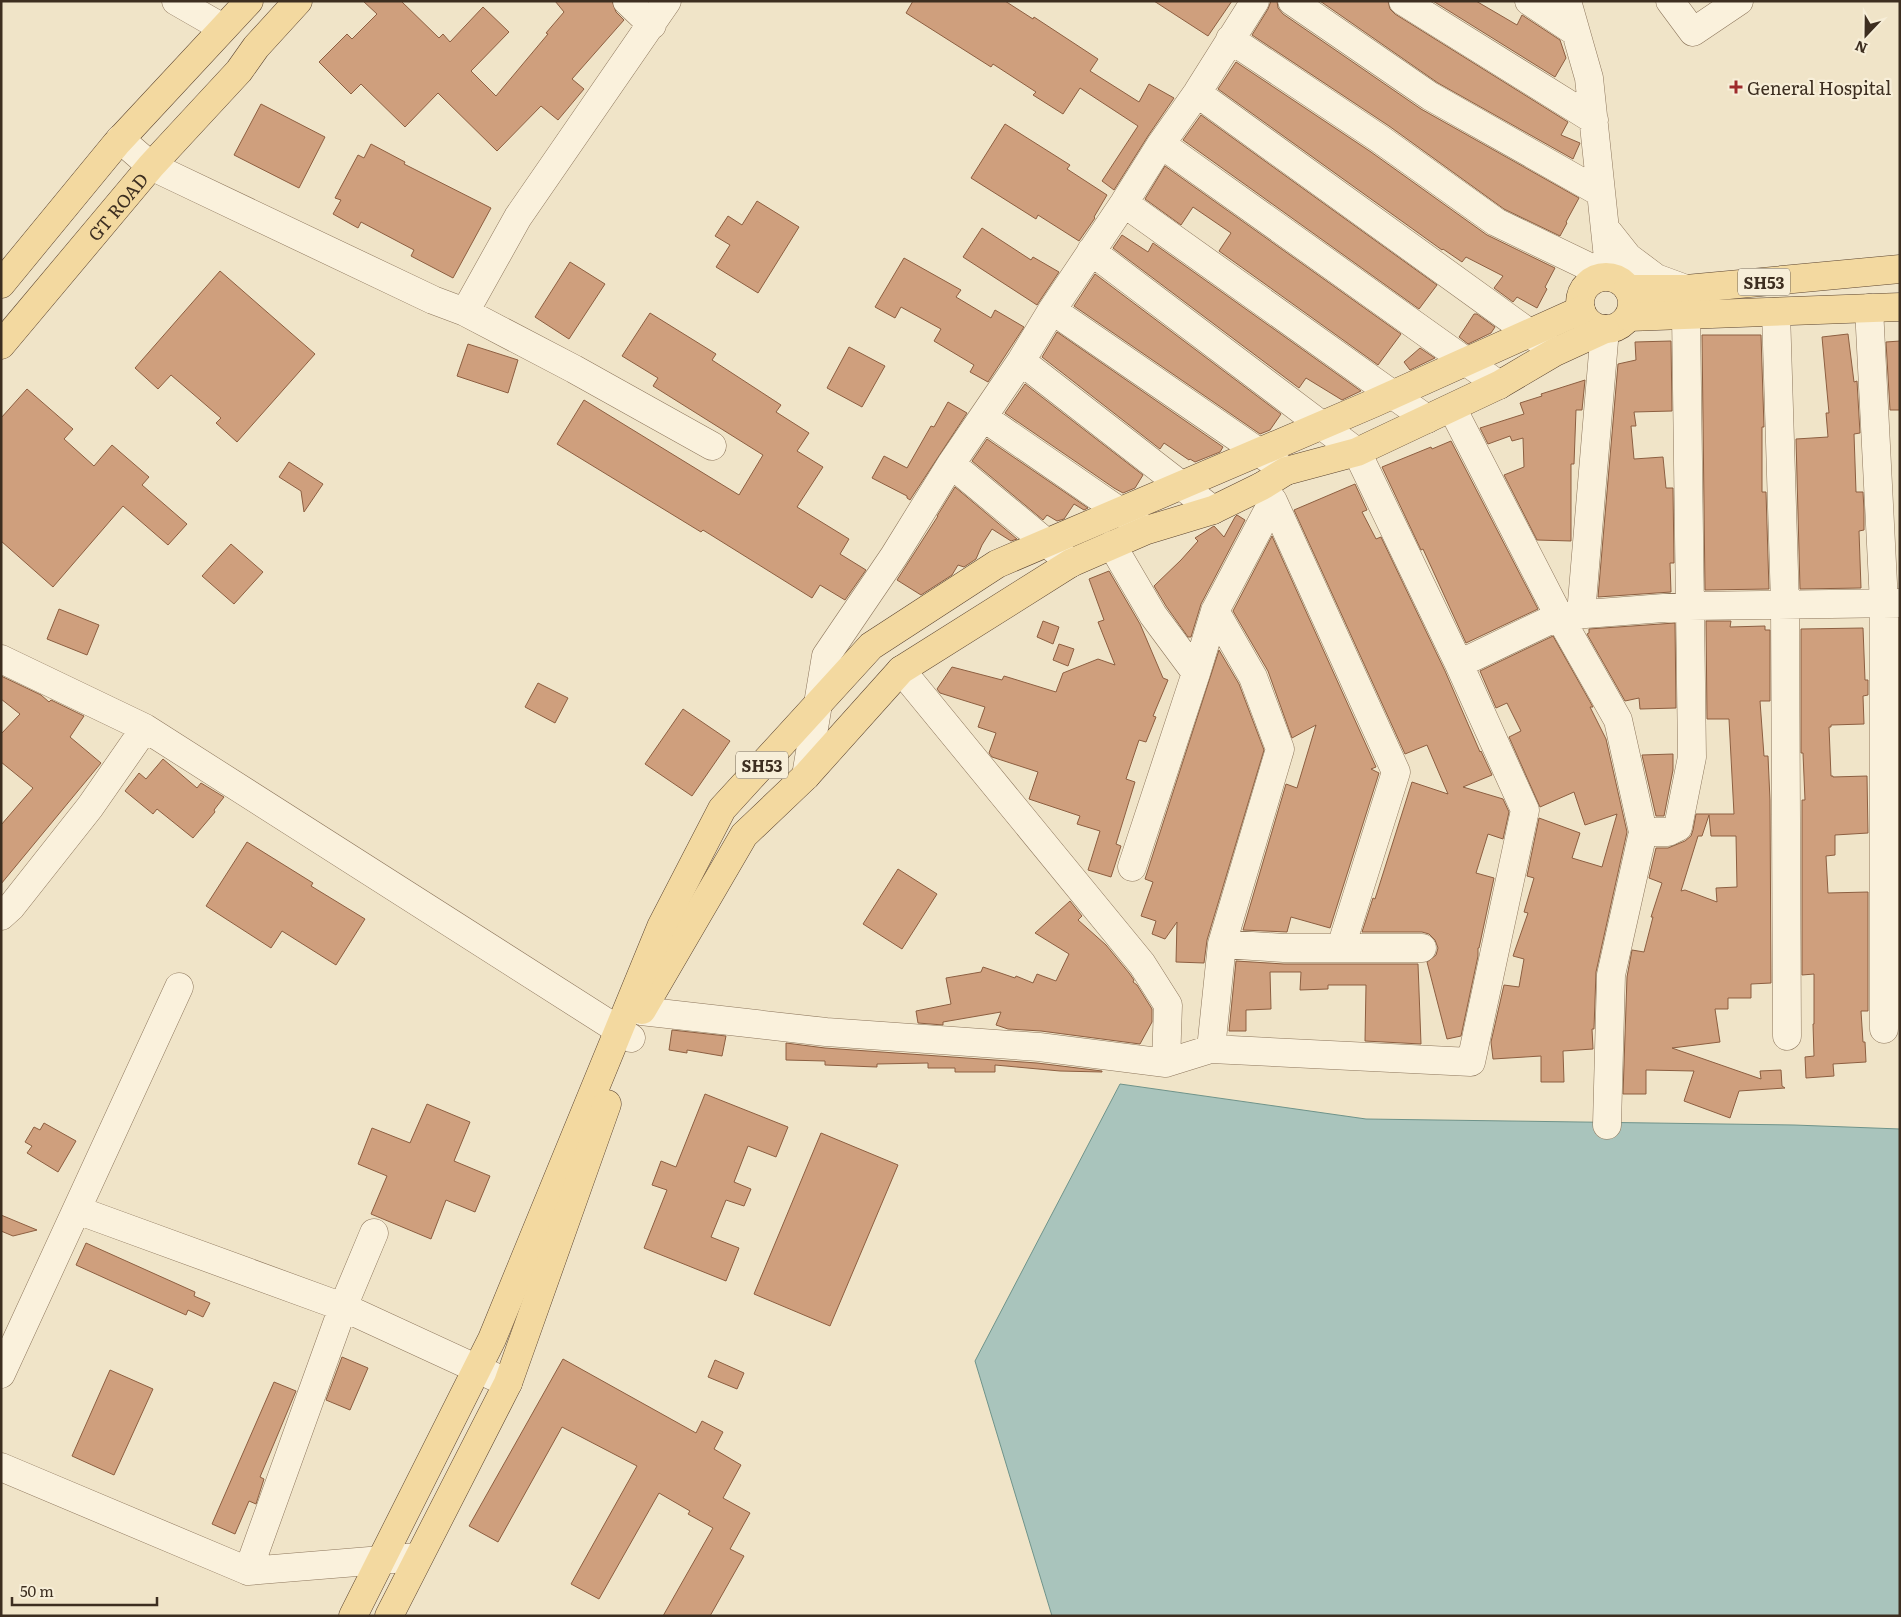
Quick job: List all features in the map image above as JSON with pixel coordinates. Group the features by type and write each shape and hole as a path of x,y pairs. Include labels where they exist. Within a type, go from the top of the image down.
{"main road":[{"path":"1,284 120,139 249,1"},
{"name":"GT ROAD","path":"3,341 151,166 239,71 256,47 298,1"},
{"name":"SH53","path":"1629,317 1686,302 1900,269"},
{"path":"1602,277 1619,283 1632,301 1629,317 1616,328 1605,329 1591,324 1581,310 1582,293 1586,286 1593,280 1602,277"},
{"name":"SH53","path":"1619,283 1686,302 1776,312 1900,307"},
{"name":"SH53","path":"389,1616 400,1598 418,1557 508,1383 661,927 722,809 871,646 997,564 1322,425 1581,310"},
{"name":"SH53","path":"353,1616 492,1339 625,1034 641,1011 744,835 806,776 901,670 1071,563 1147,530 1268,493 1286,471 1357,452 1499,385 1555,352 1605,329"}],"street":[{"path":"176,1 223,28"},
{"path":"627,1 652,25"},
{"path":"465,312 518,217 667,1"},
{"path":"806,776 826,656 894,556 951,464 1161,144 1197,93 1255,1"},
{"path":"1292,1 1430,96 1601,193"},
{"path":"1403,1 1594,120"},
{"path":"1529,1 1574,31"},
{"path":"1567,1 1574,31 1589,78 1605,228 1619,283"},
{"path":"1670,1 1693,32 1739,1"},
{"path":"1230,40 1380,139 1496,222 1619,283"},
{"path":"1197,93 1555,352"},
{"path":"120,139 151,166 432,300 465,312 574,369 712,446"},
{"path":"1161,144 1499,385"},
{"path":"1124,202 1427,418"},
{"path":"1605,228 1628,257 1686,302 1692,757 1678,827 1668,832 1644,832"},
{"path":"641,1011 826,1032 1039,1046 1166,1063 1211,1049 1471,1062 1525,810 1459,664 1357,452 1091,251"},
{"path":"1870,308 1892,603 1884,1029"},
{"path":"1052,310 1286,471"},
{"path":"1776,312 1785,604 1787,1036"},
{"path":"1570,615 1605,329"},
{"path":"1021,360 1213,510"},
{"path":"1452,408 1570,615 1618,720 1644,832 1611,976 1608,1125"},
{"path":"983,417 1147,530"},
{"path":"951,464 1071,563"},
{"path":"1132,867 1215,611 1268,493"},
{"path":"1268,493 1396,772 1341,947"},
{"path":"1112,545 1153,616 1196,673"},
{"path":"1459,664 1570,615 1690,606 1892,603"},
{"path":"1211,1049 1222,944 1280,749 1253,677 1215,611"},
{"path":"1,659 145,728 625,1034"},
{"path":"901,670 1142,964 1168,1005 1166,1063"},
{"path":"1,916 11,907 90,807 145,728"},
{"path":"1222,944 1284,948 1422,948"},
{"path":"1,1374 179,987"},
{"path":"77,1210 343,1307 508,1383"},
{"path":"248,1571 343,1307 374,1233"},
{"path":"1,1467 248,1571 418,1557"}],"water":[{"path":"1120,1084 1366,1119 1794,1125 1900,1129 1900,1616 1052,1616 975,1361"}],"building":[{"path":"363,1 401,1 439,38 443,34 450,42 483,7 509,32 471,71 496,96 564,12 555,1 612,1 616,12 624,20 572,79 584,89 558,120 541,106 497,151 438,93 405,127 361,84 351,94 319,62 347,34 352,39 377,14"},
{"path":"913,1 1005,1 1033,19 1034,17 1098,59 1090,71 1139,102 1149,84 1174,98 1114,190 1102,181 1138,126 1080,88 1063,114 1033,95 1036,92 993,64 991,67 906,13"},
{"path":"1154,1 1232,1 1208,36"},
{"path":"1271,1 1277,1 1278,8 1283,14 1421,109 1579,198 1560,236 1504,209 1389,126 1252,35"},
{"path":"1320,1 1388,1 1390,9 1395,14 1568,122 1561,135 1580,143 1573,159 1438,83"},
{"path":"1433,1 1476,1 1517,25 1522,15 1560,40 1566,58 1555,77"},
{"path":"1236,62 1371,152 1487,235 1555,268 1537,308 1517,297 1513,302 1494,288 1503,276 1466,257 1462,262 1442,250 1218,89"},
{"path":"261,104 325,137 299,188 234,155"},
{"path":"1201,115 1437,285 1419,309 1183,140"},
{"path":"1005,124 1070,165 1067,169 1107,195 1095,218 1079,241 1038,215 1036,219 971,178"},
{"path":"371,144 405,162 404,164 491,208 453,278 411,256 414,250 361,222 358,228 333,214 341,200 335,198 358,155 364,158"},
{"path":"1165,166 1401,334 1378,365 1219,251 1231,233 1193,207 1181,225 1145,199"},
{"path":"757,201 799,227 758,293 716,267 730,245 715,236 728,216 742,225"},
{"path":"982,228 1031,260 1033,257 1059,272 1037,305 963,257"},
{"path":"1122,235 1148,252 1153,243 1361,391 1342,400 1306,378 1299,388 1113,248"},
{"path":"904,258 961,290 956,297 991,318 995,310 1024,327 988,382 970,372 974,365 934,341 941,329 901,307 895,318 875,307"},
{"path":"570,262 605,284 569,339 535,317"},
{"path":"220,271 315,354 237,442 216,423 221,418 171,375 158,389 135,368"},
{"path":"1095,274 1281,414 1270,430 1260,434 1074,306"},
{"path":"650,313 716,354 712,360 781,405 776,412 809,433 797,451 823,467 797,507 849,539 840,554 866,570 845,600 820,585 812,598 703,530 701,532 557,444 584,400 739,495 763,455 653,386 658,378 622,356"},
{"path":"1474,314 1477,314 1495,327 1491,333 1468,344 1459,337"},
{"path":"1057,332 1223,447 1220,452 1195,462 1164,443 1160,449 1042,357"},
{"path":"1848,334 1854,382 1857,381 1860,433 1854,434 1856,492 1863,492 1864,510 1864,530 1859,531 1861,588 1800,589 1796,439 1828,437 1826,413 1829,413 1822,337"},
{"path":"1702,335 1761,335 1764,427 1762,427 1762,492 1766,492 1769,589 1705,590"},
{"path":"1671,341 1672,411 1634,412 1636,426 1631,426 1634,459 1663,457 1666,488 1673,488 1674,563 1670,563 1671,592 1598,597 1618,364 1636,360 1635,342"},
{"path":"1900,341 1900,410 1890,410 1886,342"},
{"path":"468,344 518,360 508,393 457,376"},
{"path":"849,347 885,366 862,407 827,388"},
{"path":"1420,348 1435,358 1410,370 1404,362"},
{"path":"1585,380 1582,410 1576,410 1574,464 1571,464 1571,541 1537,540 1504,475 1524,467 1523,438 1512,441 1510,436 1488,444 1480,428 1524,414 1520,403"},
{"path":"1025,384 1143,475 1135,488 1123,493 1114,488 1005,413"},
{"path":"27,389 73,429 64,439 94,466 112,445 149,477 142,485 187,524 168,545 123,506 53,587 1,541 1,418"},
{"path":"948,402 967,413 910,500 907,496 872,478 884,456 907,468 931,426 934,427"},
{"path":"987,439 1088,508 1084,510 1074,504 1064,519 1057,521 1047,515 1043,520 972,461"},
{"path":"1451,441 1538,609 1466,643 1423,549 1421,550 1382,467"},
{"path":"289,462 323,484 304,512 301,491 279,477"},
{"path":"1355,484 1367,510 1362,512 1376,539 1381,537 1492,775 1463,787 1503,799 1509,812 1503,839 1488,834 1476,873 1494,878 1461,1036 1447,1039 1427,962 1436,955 1438,948 1435,940 1429,934 1422,932 1362,932 1373,898 1375,899 1412,782 1448,794 1427,745 1405,754 1294,510"},
{"path":"955,487 1017,539 1011,541 992,529 976,559 964,567 958,565 952,575 921,595 897,580"},
{"path":"1237,515 1245,520 1201,604 1191,637 1188,637 1154,586 1198,541 1195,538 1214,526 1224,537"},
{"path":"1272,536 1376,767 1371,769 1379,773 1330,928 1291,917 1287,932 1243,930 1286,784 1297,788 1316,725 1292,738 1268,671 1233,611"},
{"path":"231,544 263,572 234,604 202,576"},
{"path":"1109,571 1140,624 1163,678 1168,680 1153,716 1156,717 1146,742 1139,740 1126,779 1135,782 1116,844 1121,846 1111,877 1088,870 1100,831 1077,824 1080,816 1029,799 1038,772 992,757 989,753 996,733 978,727 985,707 940,693 937,689 952,667 1002,680 1004,676 1056,692 1063,673 1098,659 1115,665 1098,622 1104,620 1089,579"},
{"path":"59,609 99,625 87,655 47,639"},
{"path":"1043,621 1059,627 1053,644 1037,637"},
{"path":"1706,621 1731,621 1730,627 1765,626 1765,630 1770,630 1770,701 1760,701 1764,756 1768,756 1770,800 1771,983 1751,984 1751,998 1728,998 1728,1009 1715,1009 1720,1042 1672,1048 1761,1079 1760,1071 1781,1070 1782,1086 1785,1088 1739,1091 1730,1118 1684,1101 1694,1071 1646,1070 1646,1094 1623,1094 1627,977 1632,950 1644,952 1653,917 1651,917 1662,883 1649,878 1656,848 1668,848 1685,841 1691,836 1696,814 1734,814 1729,719 1707,719","holes":["1709,815 1711,836 1736,836 1737,887 1716,888 1717,902 1685,890 1681,891 1698,836 1702,836"]},
{"path":"1675,623 1676,708 1640,709 1639,698 1625,701 1587,634 1589,629"},
{"path":"1863,628 1865,680 1868,680 1868,695 1863,696 1864,724 1831,725 1829,727 1831,776 1867,776 1868,833 1835,835 1835,855 1826,856 1828,893 1868,892 1868,1011 1861,1011 1866,1062 1833,1064 1834,1076 1806,1078 1805,1057 1814,1056 1814,974 1802,975 1802,800 1805,800 1803,753 1801,753 1801,629"},
{"path":"1553,636 1593,707 1590,707 1606,739 1627,832 1596,972 1594,1029 1592,1029 1593,1049 1563,1051 1564,1082 1541,1082 1541,1056 1493,1059 1491,1042 1504,985 1519,987 1524,959 1513,956 1528,913 1524,912 1534,878 1527,876 1539,818 1580,833 1572,858 1602,867 1617,814 1585,825 1574,792 1540,807 1509,737 1521,731 1507,703 1496,708 1480,671"},
{"path":"1059,644 1074,649 1068,666 1053,660"},
{"path":"1219,650 1239,684 1264,750 1207,940 1204,963 1176,962 1177,922 1165,939 1152,934 1156,921 1141,916 1153,882 1145,879"},
{"path":"1,676 41,695 49,702 51,700 84,716 70,737 101,763 1,884 1,825 33,788 1,762 1,734 20,714 1,699"},
{"path":"538,683 568,698 555,723 525,707"},
{"path":"683,709 730,741 692,796 645,764"},
{"path":"1673,754 1673,770 1664,816 1656,816 1642,755"},
{"path":"163,759 197,788 201,783 224,797 214,810 215,812 193,838 157,809 153,814 125,791 139,773 146,779"},
{"path":"247,842 313,883 311,886 365,919 336,965 282,931 271,948 206,906"},
{"path":"898,869 937,894 902,949 863,924"},
{"path":"1070,901 1082,916 1078,920 1106,945 1129,973 1152,1009 1152,1022 1140,1044 1041,1031 1008,1029 996,1025 1001,1012 943,1022 943,1025 918,1023 916,1011 951,1004 946,978 981,972 983,967 1033,983 1037,974 1056,981 1069,954 1035,933"},
{"path":"1236,961 1284,964 1418,964 1421,1044 1365,1041 1366,985 1328,985 1328,989 1300,990 1301,972 1270,972 1271,1009 1246,1010 1246,1031 1229,1031"},
{"path":"672,1030 726,1036 722,1056 687,1050 687,1053 669,1050"},
{"path":"786,1043 825,1048 1037,1063 1102,1072 1060,1071 995,1065 995,1072 955,1072 955,1068 928,1068 928,1063 877,1064 877,1067 825,1065 825,1061 786,1060"},
{"path":"705,1094 788,1127 776,1157 748,1146 734,1182 751,1189 744,1206 726,1200 711,1237 739,1248 726,1281 644,1248 667,1190 652,1185 661,1161 676,1167"},
{"path":"427,1104 470,1122 454,1161 490,1176 475,1212 446,1200 431,1239 371,1214 387,1176 358,1164 372,1128 410,1143"},
{"path":"44,1123 76,1141 58,1172 27,1153 32,1146 25,1142 34,1127 40,1130"},
{"path":"821,1133 898,1165 830,1326 754,1294"},
{"path":"1,1215 37,1230 13,1236 1,1231"},
{"path":"86,1243 195,1292 194,1296 210,1303 203,1317 188,1310 186,1315 76,1265"},
{"path":"342,1357 368,1368 350,1410 326,1400"},
{"path":"563,1359 696,1433 702,1421 723,1432 714,1449 741,1465 723,1498 750,1513 730,1549 744,1556 710,1616 663,1616 713,1528 688,1514 690,1511 659,1493 599,1599 571,1584 637,1466 562,1427 498,1542 469,1526"},
{"path":"715,1360 744,1373 737,1389 708,1377"},
{"path":"110,1370 153,1389 114,1475 72,1456"},
{"path":"274,1382 296,1391 260,1477 264,1479 256,1504 249,1501 235,1534 212,1524"}],"place":[{"name":"General Hospital","path":"1736,87"}]}
